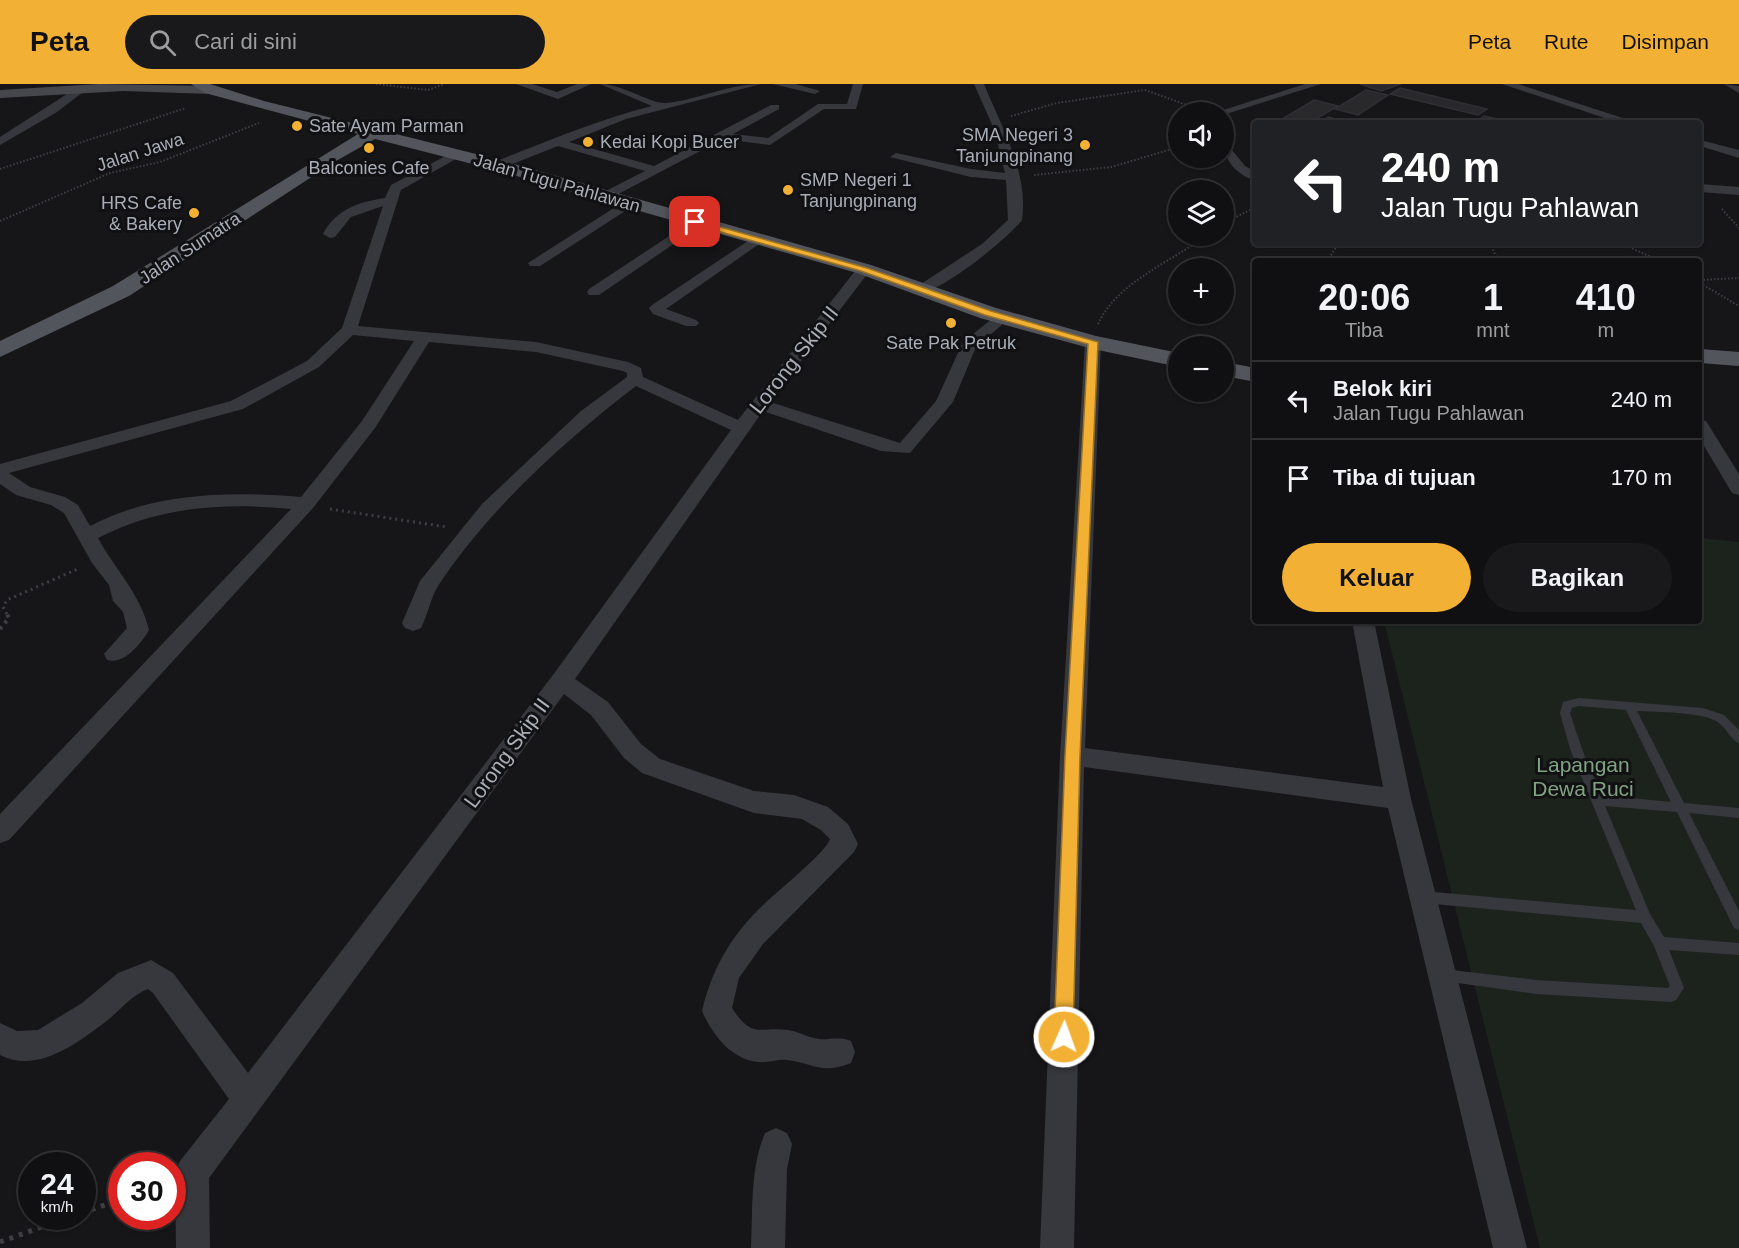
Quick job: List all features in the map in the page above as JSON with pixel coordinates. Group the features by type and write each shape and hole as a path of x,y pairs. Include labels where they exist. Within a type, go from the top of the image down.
{"main road":[{"path":"3,96 82,89 166,86 212,90"},
{"name":"Jalan Tugu Pahlawan","path":"212,90 291,113 498,165 864,269 1003,317 1093,342 1168,358"},
{"name":"Jalan Sumatra","path":"0,350 121,291 330,157 374,133"},
{"path":"1702,356 1739,359"},
{"path":"1234,371 1252,374"}],"street":[{"path":"521,84 558,96 586,84"},
{"path":"605,84 660,106"},
{"path":"498,165 554,141 660,106 756,84"},
{"path":"778,84 815,91"},
{"path":"718,135 761,142 772,141 822,105 852,107 858,84"},
{"path":"923,289 1010,227 1016,218 1012,177 996,121 979,84"},
{"path":"1263,84 1281,94"},
{"path":"1234,108 1316,84"},
{"path":"1507,84 1622,120"},
{"path":"1729,84 1739,90"},
{"path":"0,142 53,110 82,89"},
{"path":"605,197 775,106"},
{"path":"554,141 654,170"},
{"path":"1702,144 1739,154"},
{"path":"0,470 237,405 313,364 349,330 376,254 389,201 399,184 457,154"},
{"path":"896,157 971,172 1012,177"},
{"path":"1234,160 1241,169 1252,175"},
{"path":"1702,187 1739,191"},
{"path":"330,234 333,225 353,210 369,204 389,201"},
{"path":"535,263 628,203"},
{"path":"594,292 695,222"},
{"path":"691,323 658,311 657,308 758,239"},
{"name":"Lorong Skip II","path":"193,1248 192,1173 442,843 528,722 561,681 741,428 864,269"},
{"path":"760,404 887,447 904,449 915,439 944,402 964,362 969,345 1003,317"},
{"path":"349,330 536,347 578,355 632,369 635,379 741,428"},
{"path":"0,832 306,504 369,424 424,337"},
{"path":"1057,1248 1072,756 1093,342"},
{"path":"413,623 427,586 470,530 536,461 587,415 635,379"},
{"path":"1702,428 1739,489"},
{"path":"0,476 22,491 58,501 70,509 99,558 119,583 124,601 133,609 138,630 115,654"},
{"path":"86,536 119,519 192,505 254,499 306,504"},
{"path":"1364,624 1398,799 1510,1248"},
{"path":"561,681 581,693 610,719 638,759 651,766 754,802 770,801 792,805 817,814 840,828 845,844 825,867 750,937 727,972 717,1011 731,1033 757,1047 787,1045 819,1054 840,1052"},
{"path":"1072,756 1398,799"},
{"path":"0,1038 14,1046 42,1046 93,1013 128,983 151,974 164,983 248,1099"},
{"path":"768,1248 771,1169 776,1144"}],"lane":[{"path":"1443,975 1536,987 1671,995 1677,988 1660,943 1645,917 1576,749 1565,713 1567,705 1579,702 1717,715 1729,723 1739,739"},
{"path":"1629,706 1739,924"},
{"path":"1597,800 1739,813"},
{"path":"1422,897 1645,917"},
{"path":"1660,943 1739,949"}],"path":[{"path":"376,84 428,90 444,84"},
{"path":"0,169 212,90"},
{"path":"996,121 1057,103 1145,90 1182,102"},
{"name":"Jalan Jawa","path":"0,221 110,172 160,162 216,138 291,113"},
{"path":"1012,177 1112,167 1168,150"},
{"path":"1234,218 1252,209"},
{"path":"1093,342 1102,311 1142,275 1166,263 1191,246"},
{"path":"1629,247 1653,258"},
{"path":"1702,281 1739,278"},
{"path":"1702,282 1739,306"},
{"path":"306,504 470,530"},
{"path":"0,629 9,618 3,607 7,600 99,558"},
{"path":"0,1242 33,1230"}],"green space":[{"name":"Lapangan Dewa Ruci","path":"1702,538 1739,542 1739,1248 1540,1248 1385,624 1702,624"}],"building":[{"path":"1360,84 1401,84 1381,91"},
{"path":"1400,88 1487,109 1478,115 1390,94"},
{"path":"1366,90 1388,95 1358,115 1335,109"},
{"path":"1314,100 1338,106 1314,120 1282,119"},
{"path":"1484,116 1502,120 1479,120"},
{"path":"1328,117 1339,120 1324,120"}],"place":[{"name":"Sate Ayam Parman","path":"297,126"},
{"name":"Kedai Kopi Bucer","path":"588,142"},
{"name":"SMA Negeri 3 Tanjungpinang","path":"1085,145"},
{"name":"Balconies Cafe","path":"369,148"},
{"name":"SMP Negeri 1 Tanjungpinang","path":"788,190"},
{"name":"HRS Cafe & Bakery","path":"194,213"},
{"name":"Sate Pak Petruk","path":"951,323"}],"route":[{"path":"695,222 864,269 988,313 1093,342 1072,756 1064,1037"}]}
